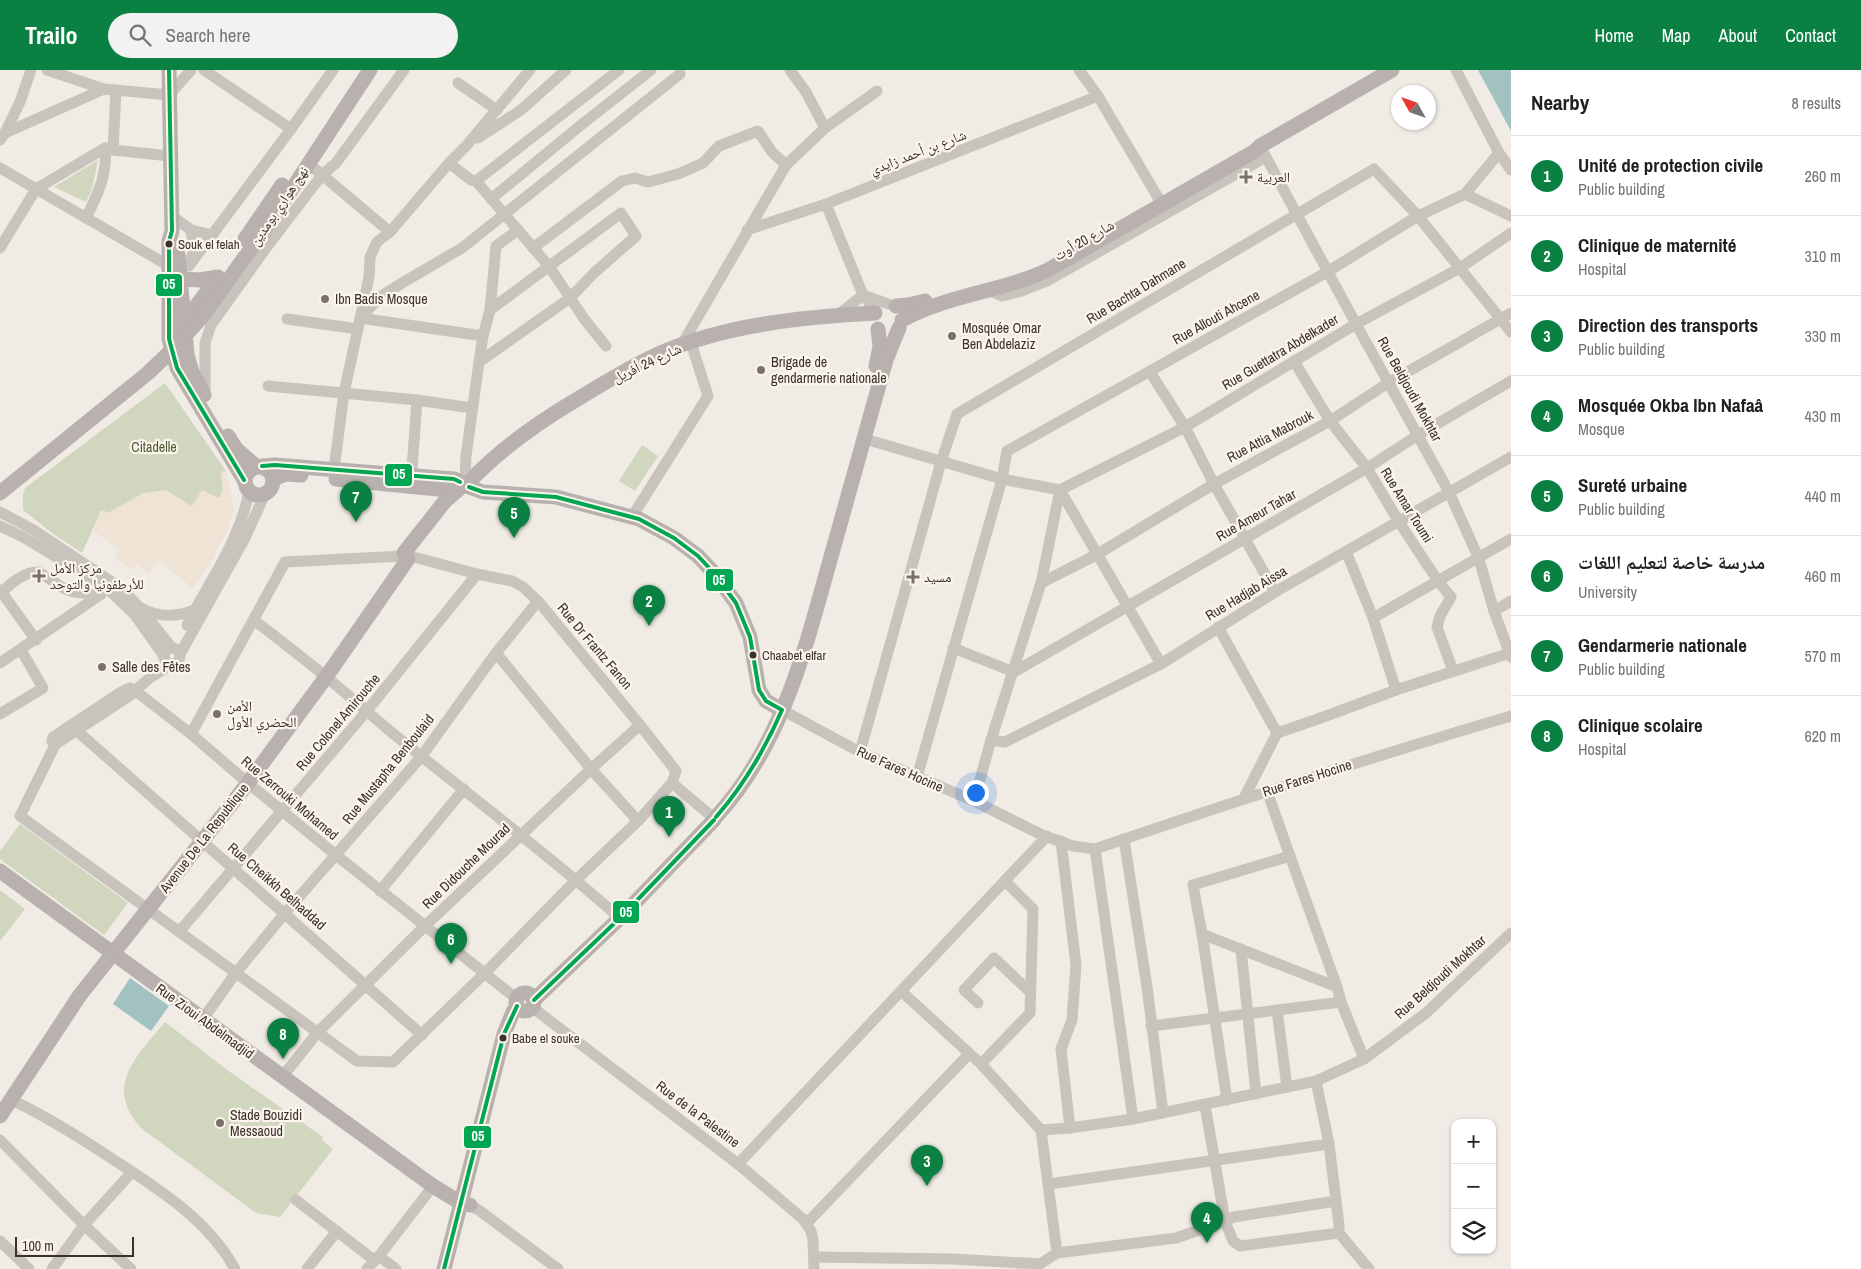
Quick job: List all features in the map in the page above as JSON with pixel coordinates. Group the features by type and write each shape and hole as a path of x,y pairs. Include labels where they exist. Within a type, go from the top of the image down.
{"main road":[{"path":"169,70 172,223 169,239 180,271 177,338 177,368 247,486 257,495 265,494 272,488 273,479 270,471 259,466 236,449 205,397 177,338 180,271"},
{"name":"نهج هواري بومدين","path":"0,493 148,373 177,338 359,70"},
{"name":"نهج هواري بومدين","path":"0,480 129,378 202,317 242,262 370,70"},
{"name":"شارع 20 أوت","path":"1351,94 1382,70"},
{"name":"شارع 20 أوت","path":"886,317 930,307 1032,277 1048,270 1255,152 1263,152 1351,94 1392,70"},
{"name":"شارع 20 أوت","path":"886,317 908,305 1037,266 1162,205"},
{"path":"180,271 200,280 218,277"},
{"name":"شارع 24 أفريل","path":"407,556 445,501 482,467 542,421 656,355 686,344 747,328 839,314 886,317"},
{"path":"525,1003 622,916 712,816 738,777 779,708 797,672 865,440 886,360 886,317"},
{"path":"779,708 844,485 886,317"},
{"path":"247,486 249,470 259,466 275,465 334,469 411,480"},
{"path":"273,479 286,474 411,480"},
{"name":"Rue Fares Hocine","path":"411,480 448,490 463,486 483,492 556,497 632,517 662,531 686,546 706,564 736,603 750,637 759,690 766,701 779,708"},
{"name":"Avenue De La Republique","path":"0,1116 71,1008 112,953 248,783 326,677 407,556"},
{"path":"444,1269 466,1204 515,1029 525,1003 712,816"},
{"name":"Rue Zioui Abdelmadjid","path":"0,871 433,1186 466,1204"},
{"path":"454,1269 466,1204"}],"street":[{"path":"3,136 20,102 31,70"},
{"path":"47,70 104,89 169,95 191,70"},
{"path":"204,70 291,129"},
{"path":"180,271 213,235 333,70"},
{"path":"205,397 204,343 211,325 266,248 322,175 336,163 404,70"},
{"path":"466,146 521,110 566,70"},
{"path":"476,181 619,70"},
{"path":"491,199 651,70"},
{"path":"790,70 806,92 825,128"},
{"path":"1079,70 1098,96 1162,205"},
{"path":"1456,70 1499,153 1511,170"},
{"path":"334,469 344,394 369,277 372,250 497,110 523,72"},
{"path":"359,324 380,298 462,248 680,74"},
{"path":"458,83 497,110"},
{"path":"3,136 104,89"},
{"path":"86,218 104,175 116,90"},
{"path":"632,517 708,396 686,344 747,230 786,165 825,128 876,91"},
{"name":"شارع بن أحمد زايدي","path":"747,230 826,204 1098,96"},
{"path":"533,248 622,181 635,178 648,182 678,174 703,163 720,146 758,131 772,152 786,165"},
{"path":"0,248 36,189 109,149 170,156"},
{"name":"Rue Beldjoudi Mokhtar","path":"1263,152 1449,492 1479,559 1494,611 1511,655"},
{"path":"1499,153 1465,194 1511,216"},
{"path":"308,162 390,232"},
{"path":"449,163 470,180 476,181 505,214 548,265 606,346"},
{"path":"0,168 180,271"},
{"name":"Rue Bachta Dahmane","path":"860,752 941,462 957,414 1374,169 1418,216"},
{"name":"Rue Allouti Ahcene","path":"1002,480 1007,451 1327,272 1418,216 1465,194"},
{"path":"826,204 863,295 886,317"},
{"path":"478,362 570,298 594,273 636,236 621,213 548,265 490,310"},
{"path":"1418,216 1511,332"},
{"path":"172,223 213,235"},
{"path":"180,271 194,249 191,230"},
{"path":"463,486 478,362 490,310 496,246 518,230"},
{"name":"Rue Guettatra Abdelkader","path":"1060,490 1185,427 1356,324 1460,268 1511,233"},
{"path":"839,314 863,295"},
{"name":"Rue Attia Mabrouk","path":"1041,582 1096,555 1214,484 1330,421 1388,383 1511,313"},
{"path":"287,319 483,336"},
{"name":"Rue Amar Toumi","path":"1294,361 1330,421 1368,468 1399,522 1438,581 1451,597 1440,616 1437,627 1453,671"},
{"path":"1150,372 1185,427 1214,484 1275,592"},
{"name":"Rue Ameur Tahar","path":"1014,672 1368,468 1418,435 1511,381"},
{"path":"268,386 417,400 472,408"},
{"path":"411,480 417,400"},
{"path":"865,440 1002,480 1060,490"},
{"name":"Rue Hadjab Aissa","path":"991,740 1005,742 1161,664 1275,592 1511,457"},
{"path":"916,777 1002,480"},
{"path":"171,655 234,541 245,511 247,486"},
{"path":"1060,490 1161,664"},
{"path":"974,801 991,740 1041,582 1060,490"},
{"path":"265,494 245,538 171,655 135,689 124,690 74,726 53,737 52,742 56,743 20,816 235,974 357,1061 394,1062 576,880 638,821 672,783 712,816"},
{"path":"0,512 32,530 107,589 135,615 171,655"},
{"path":"0,526 150,613 167,616 195,610"},
{"path":"1374,618 1511,539"},
{"path":"1346,551 1374,618 1396,690"},
{"name":"Rue Dr Frantz Fanon","path":"254,620 285,562 407,556 512,581 523,586 538,601 640,724 676,771 672,783"},
{"path":"36,640 1,592 28,573 36,571 63,588 107,589"},
{"name":"Rue Colonel Amirouche","path":"179,932 366,712 477,574"},
{"path":"0,663 36,640 107,589"},
{"name":"Rue Mustapha Benboulaid","path":"203,1019 235,974 285,913 421,756 496,653 538,601"},
{"path":"1494,611 1511,601"},
{"path":"140,608 171,655"},
{"path":"191,734 254,620 521,835 615,914"},
{"path":"1218,627 1277,733"},
{"path":"953,648 1014,672"},
{"path":"0,714 44,688 21,650"},
{"path":"496,653 591,769 638,821"},
{"path":"1244,798 1277,733 1453,671 1511,655"},
{"name":"Rue Zerrouki Mohamed","path":"135,689 484,974"},
{"name":"Rue Fares Hocine","path":"779,708 860,752 974,801 1047,836 1073,846 1095,849 1244,798 1511,716"},
{"name":"Rue Didouche Mourad","path":"283,1076 318,1033 426,925 640,724"},
{"name":"Rue Cheikkh Belhaddad","path":"74,726 422,1035"},
{"path":"380,890 464,789"},
{"path":"1267,791 1341,1002 1364,1059"},
{"path":"738,1164 1047,836"},
{"path":"1124,839 1163,1112"},
{"path":"1061,841 1076,965 1072,1020 1061,1049 1070,1128"},
{"path":"1095,849 1133,1119"},
{"path":"1227,1100 1194,885 1290,856"},
{"path":"980,1064 1030,1013 1033,909 1005,881"},
{"name":"Rue Beldjoudi Mokhtar","path":"1041,1130 1133,1119 1316,1081 1364,1059 1426,1014 1511,933"},
{"path":"1202,934 1337,987"},
{"path":"1241,949 1256,1094"},
{"path":"978,1003 964,990 994,958 1030,992"},
{"name":"Rue de la Palestine","path":"484,974 738,1164 807,1223"},
{"path":"901,991 980,1064 1041,1130 1056,1253"},
{"path":"1151,1026 1341,1002"},
{"path":"1277,1010 1287,1087"},
{"path":"969,1054 807,1223 813,1240 814,1264 954,1259 1038,1266 1056,1253 1176,1238 1234,1218 1336,1201"},
{"path":"1316,1081 1329,1144 1339,1233 1369,1269"},
{"path":"12,1100 81,1138 132,1172 199,1222 235,1269"},
{"path":"1205,1105 1225,1221 1233,1241 1240,1246 1339,1233"},
{"path":"0,1140 84,1225 132,1269"},
{"path":"1049,1184 1329,1144"},
{"path":"52,1269 84,1225 132,1172"},
{"path":"373,1262 433,1186"},
{"path":"296,1200 337,1231 373,1262 396,1269"},
{"path":"466,1204 480,1211 558,1269"},
{"path":"307,1269 337,1231"},
{"path":"0,1241 29,1269"}],"green space":[{"path":"98,160 92,189 86,202 54,187"},
{"name":"Citadelle","path":"165,383 226,471 221,471 223,490 219,498 192,506 144,493 108,513 101,511 82,553 52,533 23,510 25,488"},
{"path":"642,445 658,456 635,491 619,481"},
{"path":"20,824 128,903 104,935 0,859 0,851"},
{"path":"0,890 25,909 0,941"},
{"name":"Stade Bouzidi Messaoud","path":"165,1022 230,1072 323,1137 322,1140 333,1149 280,1217 256,1213 141,1128 130,1113 125,1098 128,1072 135,1059"}],"shaded area":[{"path":"221,471 226,471 234,508 227,532 216,550 215,556 193,588 159,561 148,573 137,564 131,570 114,557 119,549 93,531 101,510 108,513 144,493 166,490 192,506 202,490 219,498 223,490"}],"water":[{"path":"1478,70 1511,70 1511,131"},
{"path":"130,978 169,1006 151,1031 113,1004"}],"transit line":[{"name":"05","path":"169,70 172,231 169,241 169,339 177,368 244,480"},
{"name":"05","path":"262,466 275,465 454,479 460,482"},
{"name":"05","path":"469,487 483,492 556,497 639,519 674,538 698,556 713,572 736,603 750,637 759,690 766,701 782,710 753,766 736,792 716,817"},
{"name":"05","path":"534,1000 622,916 714,820"},
{"name":"05","path":"444,1269 504,1034 517,1006"}],"place":[{"name":"العربية","path":"1246,177"},
{"name":"Souk el felah","path":"169,244"},
{"name":"Ibn Badis Mosque","path":"325,299"},
{"name":"Mosquée Omar Ben Abdelaziz","path":"952,336"},
{"name":"Brigade de gendarmerie nationale","path":"761,370"},
{"name":"Gendarmerie nationale","path":"356,522"},
{"name":"Sureté urbaine","path":"514,538"},
{"name":"مركز الأمل للأرطفونيا والتوحد","path":"39,576"},
{"name":"مسيد","path":"913,577"},
{"name":"Clinique de maternité","path":"649,626"},
{"name":"Chaabet elfar","path":"753,655"},
{"name":"Salle des Fêtes","path":"102,667"},
{"name":"الأمن الحضري الأول","path":"217,714"},
{"name":"Unité de protection civile","path":"669,837"},
{"name":"مدرسة خاصة لتعليم اللغات","path":"451,964"},
{"name":"Babe el souke","path":"503,1038"},
{"name":"Clinique scolaire","path":"283,1059"},
{"name":"Stade Bouzidi Messaoud","path":"220,1123"},
{"name":"Direction des transports","path":"927,1186"},
{"name":"Mosquée Okba Ibn Nafaâ","path":"1207,1243"}]}
